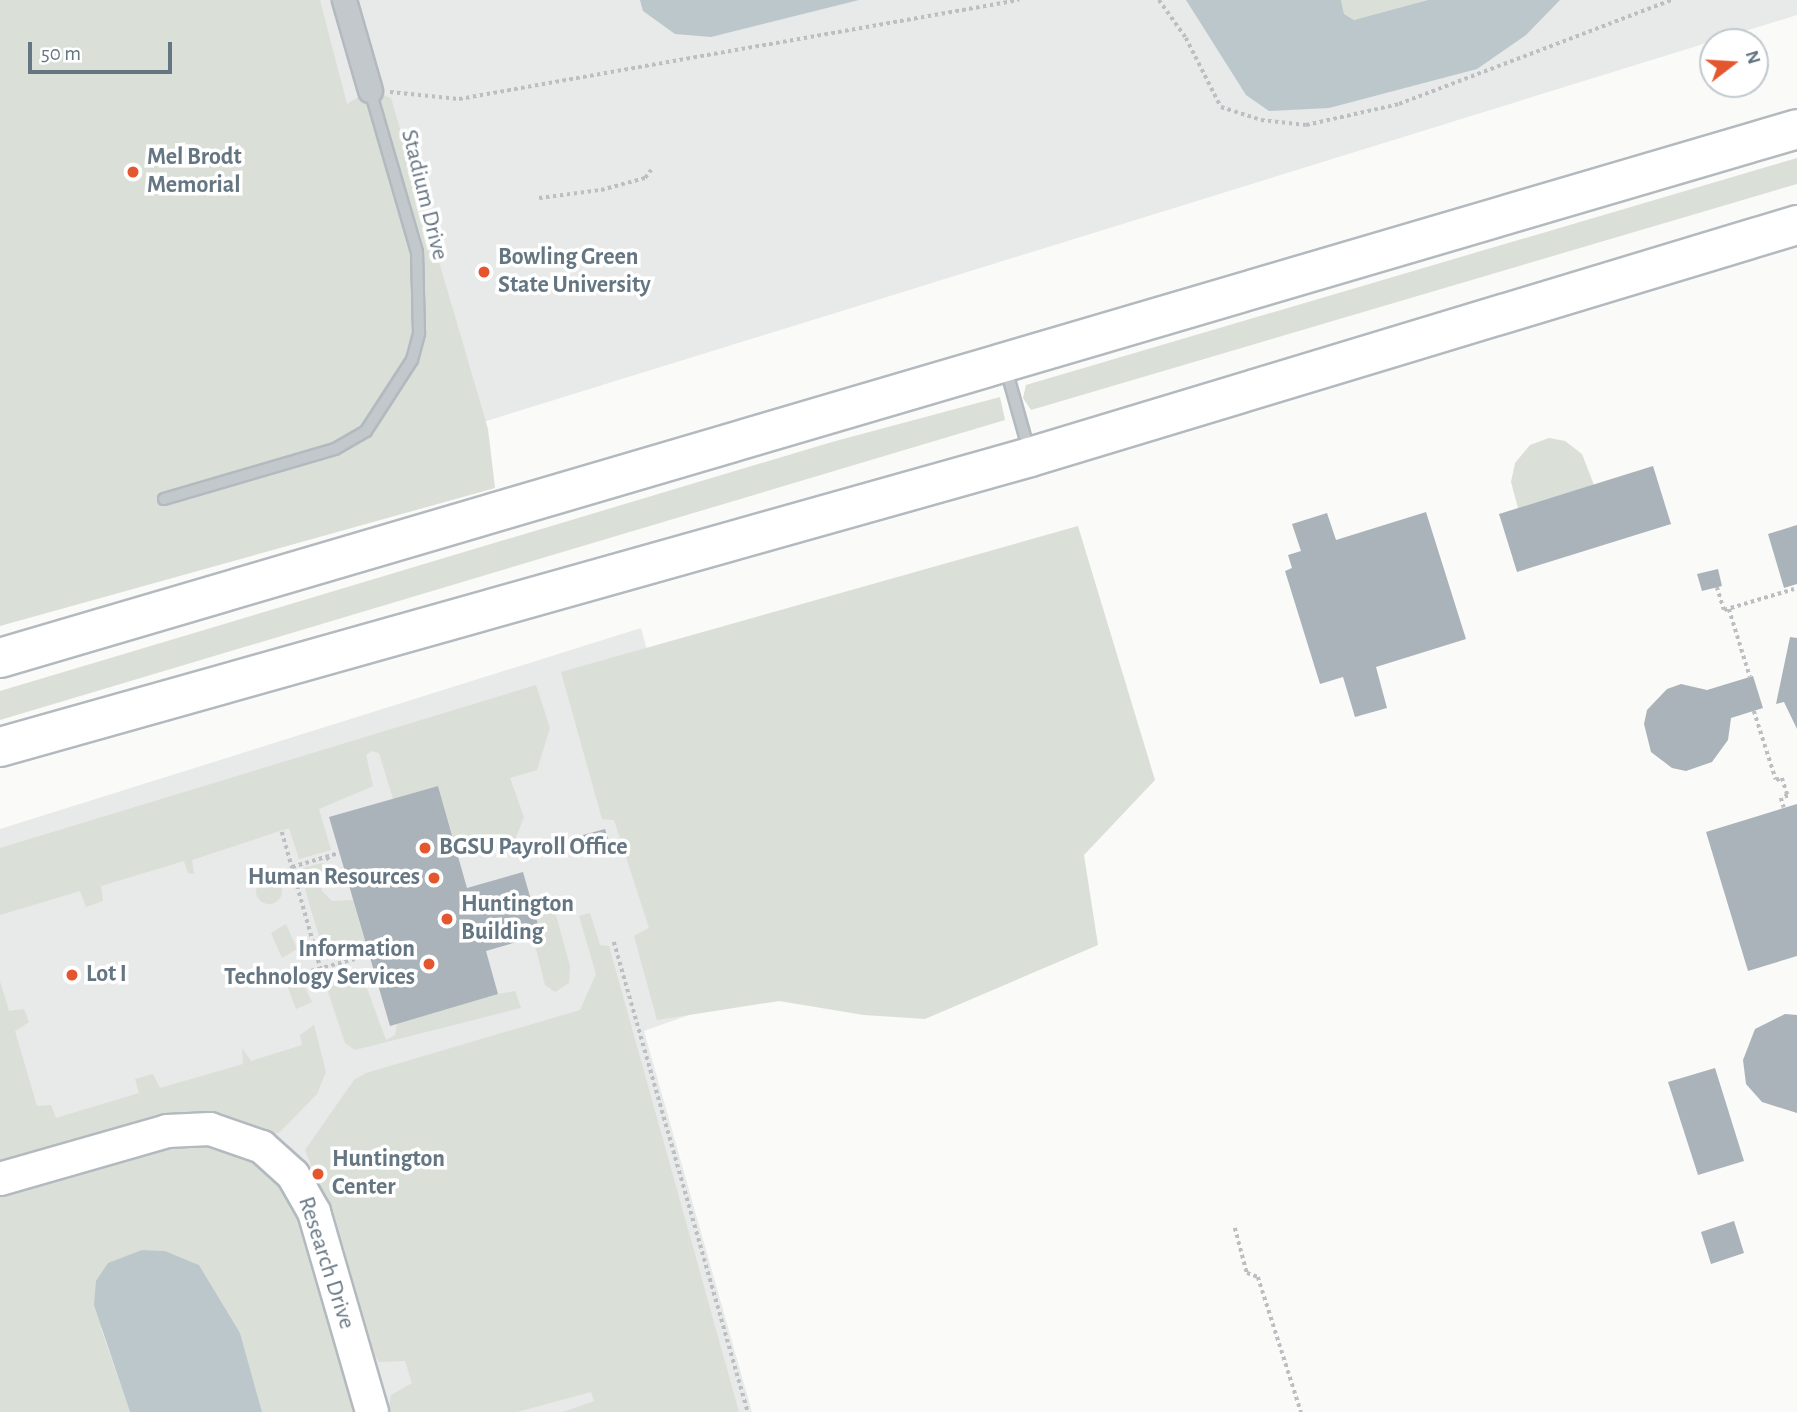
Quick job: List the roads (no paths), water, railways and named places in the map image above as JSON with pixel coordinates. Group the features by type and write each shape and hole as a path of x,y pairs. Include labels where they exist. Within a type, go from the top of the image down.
{"highway":[{"path":"0,656 1797,129"},
{"path":"0,747 1030,457 1797,225"}],"street":[{"name":"Stadium Drive","path":"344,0 370,90"},
{"name":"Research Drive","path":"0,1179 167,1130 210,1129 262,1147 293,1175 314,1212 373,1412"}],"lane":[{"name":"Stadium Drive","path":"164,499 335,449 366,430 412,360 419,334 417,252 370,90"},
{"path":"1004,363 1030,457"}],"place":[{"name":"Mel Brodt Memorial","path":"133,172"},
{"name":"Bowling Green State University","path":"484,272"},
{"name":"BGSU Payroll Office","path":"425,848"},
{"name":"Human Resources","path":"434,878"},
{"name":"Huntington Building","path":"447,919"},
{"name":"Information Technology Services","path":"429,964"},
{"name":"Lot I","path":"72,975"},
{"name":"Huntington Center","path":"318,1174"}]}
